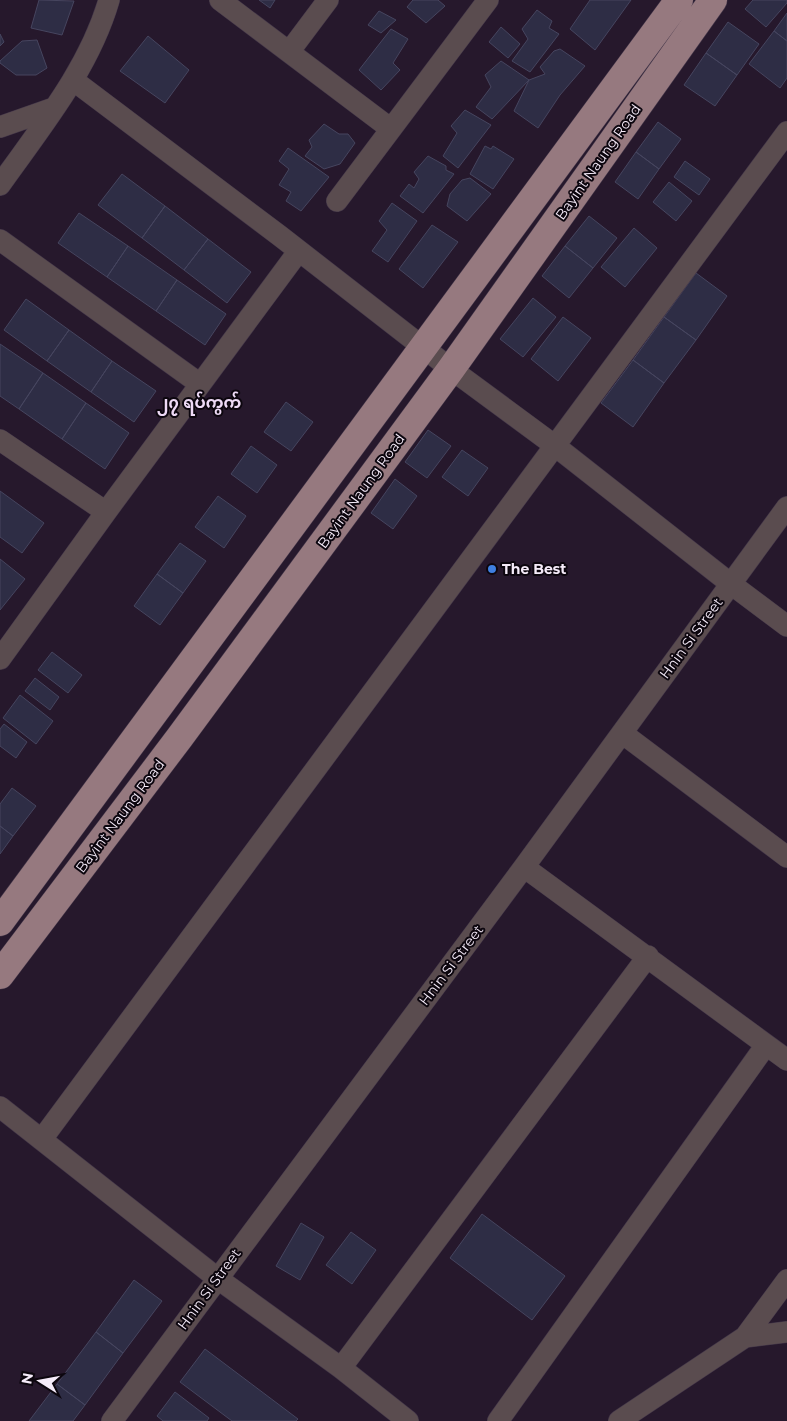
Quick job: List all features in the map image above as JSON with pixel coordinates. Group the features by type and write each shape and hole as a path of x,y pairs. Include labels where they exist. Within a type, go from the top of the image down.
{"main road":[{"path":"0,922 679,0"},
{"name":"Bayint Naung Road","path":"0,975 451,370 713,0"},
{"path":"197,655 224,677"}],"street":[{"path":"0,185 74,80 104,19 109,0"},
{"path":"220,0 391,128"},
{"path":"289,52 328,0"},
{"path":"337,201 488,0"},
{"path":"74,80 787,626"},
{"path":"0,127 54,108"},
{"path":"42,1139 787,132"},
{"path":"0,240 200,384"},
{"path":"0,659 298,252"},
{"path":"0,440 106,512"},
{"name":"Hnin Si Street","path":"112,1421 524,867 787,507"},
{"path":"622,733 787,857"},
{"path":"524,867 648,956 787,1060"},
{"path":"341,1368 648,956"},
{"path":"498,1421 766,1045"},
{"path":"0,1107 217,1278 341,1368 408,1421"},
{"path":"620,1421 745,1337 787,1280"},
{"path":"745,1337 787,1332"}],"building":[{"path":"39,0 74,1 62,35 31,28"},
{"path":"259,0 275,0 270,8"},
{"path":"413,0 438,0 445,6 426,23 407,7"},
{"path":"590,0 631,0 595,50 570,29"},
{"path":"753,0 787,0 787,3 766,27 745,9"},
{"path":"537,10 552,21 549,28 559,34 530,72 512,61 528,39 522,29"},
{"path":"379,11 396,20 381,33 368,25"},
{"path":"787,13 787,41 774,31"},
{"path":"728,22 759,44 737,75 706,53"},
{"path":"501,27 520,44 508,58 489,42"},
{"path":"391,29 408,39 393,63 400,70 381,90 359,70"},
{"path":"774,31 787,41 787,78 780,88 749,64"},
{"path":"0,34 4,42 0,46"},
{"path":"148,36 189,70 165,103 120,71"},
{"path":"37,40 47,68 36,75 16,75 0,63 22,41"},
{"path":"560,49 585,66 560,95 538,128 514,111 529,80 545,74 540,67 554,51"},
{"path":"706,53 737,75 715,106 684,85"},
{"path":"501,61 529,80 492,119 476,107 491,87 485,75"},
{"path":"465,110 491,125 458,168 443,156 457,133 451,126"},
{"path":"658,122 681,139 659,169 636,152"},
{"path":"324,124 339,134 348,134 355,143 340,164 324,169 305,156 312,147 309,140"},
{"path":"485,146 491,149 493,146 514,159 493,189 470,174"},
{"path":"288,148 329,177 301,211 286,201 291,192 279,185 289,169 279,161"},
{"path":"636,152 659,169 638,199 615,182"},
{"path":"428,156 446,166 446,170 454,174 423,213 400,196 409,184 414,188 419,179 414,172"},
{"path":"685,161 710,179 699,195 674,177"},
{"path":"122,174 165,206 142,238 98,205"},
{"path":"470,178 491,194 467,221 447,206 450,194 462,180"},
{"path":"669,182 692,201 676,221 653,202"},
{"path":"392,203 417,221 388,262 372,251 387,230 379,221"},
{"path":"165,206 208,239 184,270 142,238"},
{"path":"79,213 128,246 107,277 58,243"},
{"path":"589,216 617,238 593,268 565,246"},
{"path":"432,225 458,242 423,288 399,269"},
{"path":"634,228 657,248 625,287 601,267"},
{"path":"208,239 251,272 227,303 184,270"},
{"path":"128,246 177,280 156,311 107,277"},
{"path":"565,246 593,268 569,298 542,276"},
{"path":"696,273 727,296 696,340 664,317"},
{"path":"177,280 226,314 205,345 156,311"},
{"path":"533,298 556,317 523,357 500,339"},
{"path":"26,299 69,330 47,361 4,330"},
{"path":"563,317 591,338 558,381 531,359"},
{"path":"664,317 696,340 664,383 633,360"},
{"path":"69,330 112,361 91,392 47,361"},
{"path":"0,344 43,373 19,409 0,396"},
{"path":"633,360 664,383 633,427 601,403"},
{"path":"112,361 156,391 134,422 91,392"},
{"path":"43,373 86,403 62,439 19,409"},
{"path":"286,402 313,422 291,451 264,432"},
{"path":"86,403 129,433 105,469 62,439"},
{"path":"428,430 451,446 427,478 405,462"},
{"path":"251,446 277,465 257,493 231,474"},
{"path":"462,450 488,468 468,496 442,477"},
{"path":"395,479 417,496 393,529 371,513"},
{"path":"0,491 44,523 22,553 0,537"},
{"path":"218,496 246,516 224,548 195,527"},
{"path":"180,543 206,561 183,593 157,574"},
{"path":"0,559 25,579 0,610"},
{"path":"157,574 183,593 160,625 134,606"},
{"path":"52,652 82,675 68,693 38,670"},
{"path":"35,678 59,697 50,710 25,691"},
{"path":"20,695 53,721 36,744 3,718"},
{"path":"4,724 27,742 16,758 0,746 0,729"},
{"path":"12,788 36,806 13,836 0,826 0,804"},
{"path":"0,826 13,836 0,854"},
{"path":"482,1214 565,1276 532,1320 450,1258"},
{"path":"301,1223 324,1237 300,1280 276,1266"},
{"path":"351,1232 376,1250 352,1284 326,1265"},
{"path":"134,1280 162,1301 123,1353 96,1332"},
{"path":"96,1332 123,1353 85,1405 57,1384"},
{"path":"205,1349 298,1419 296,1421 232,1421 180,1382"},
{"path":"57,1384 85,1405 73,1421 29,1421"},
{"path":"175,1392 209,1418 207,1421 163,1421 157,1416"}],"place":[{"name":"The Best","path":"492,569"}],"district":[{"name":"၂၇ ရပ်ကွက်","path":"199,402"}]}
